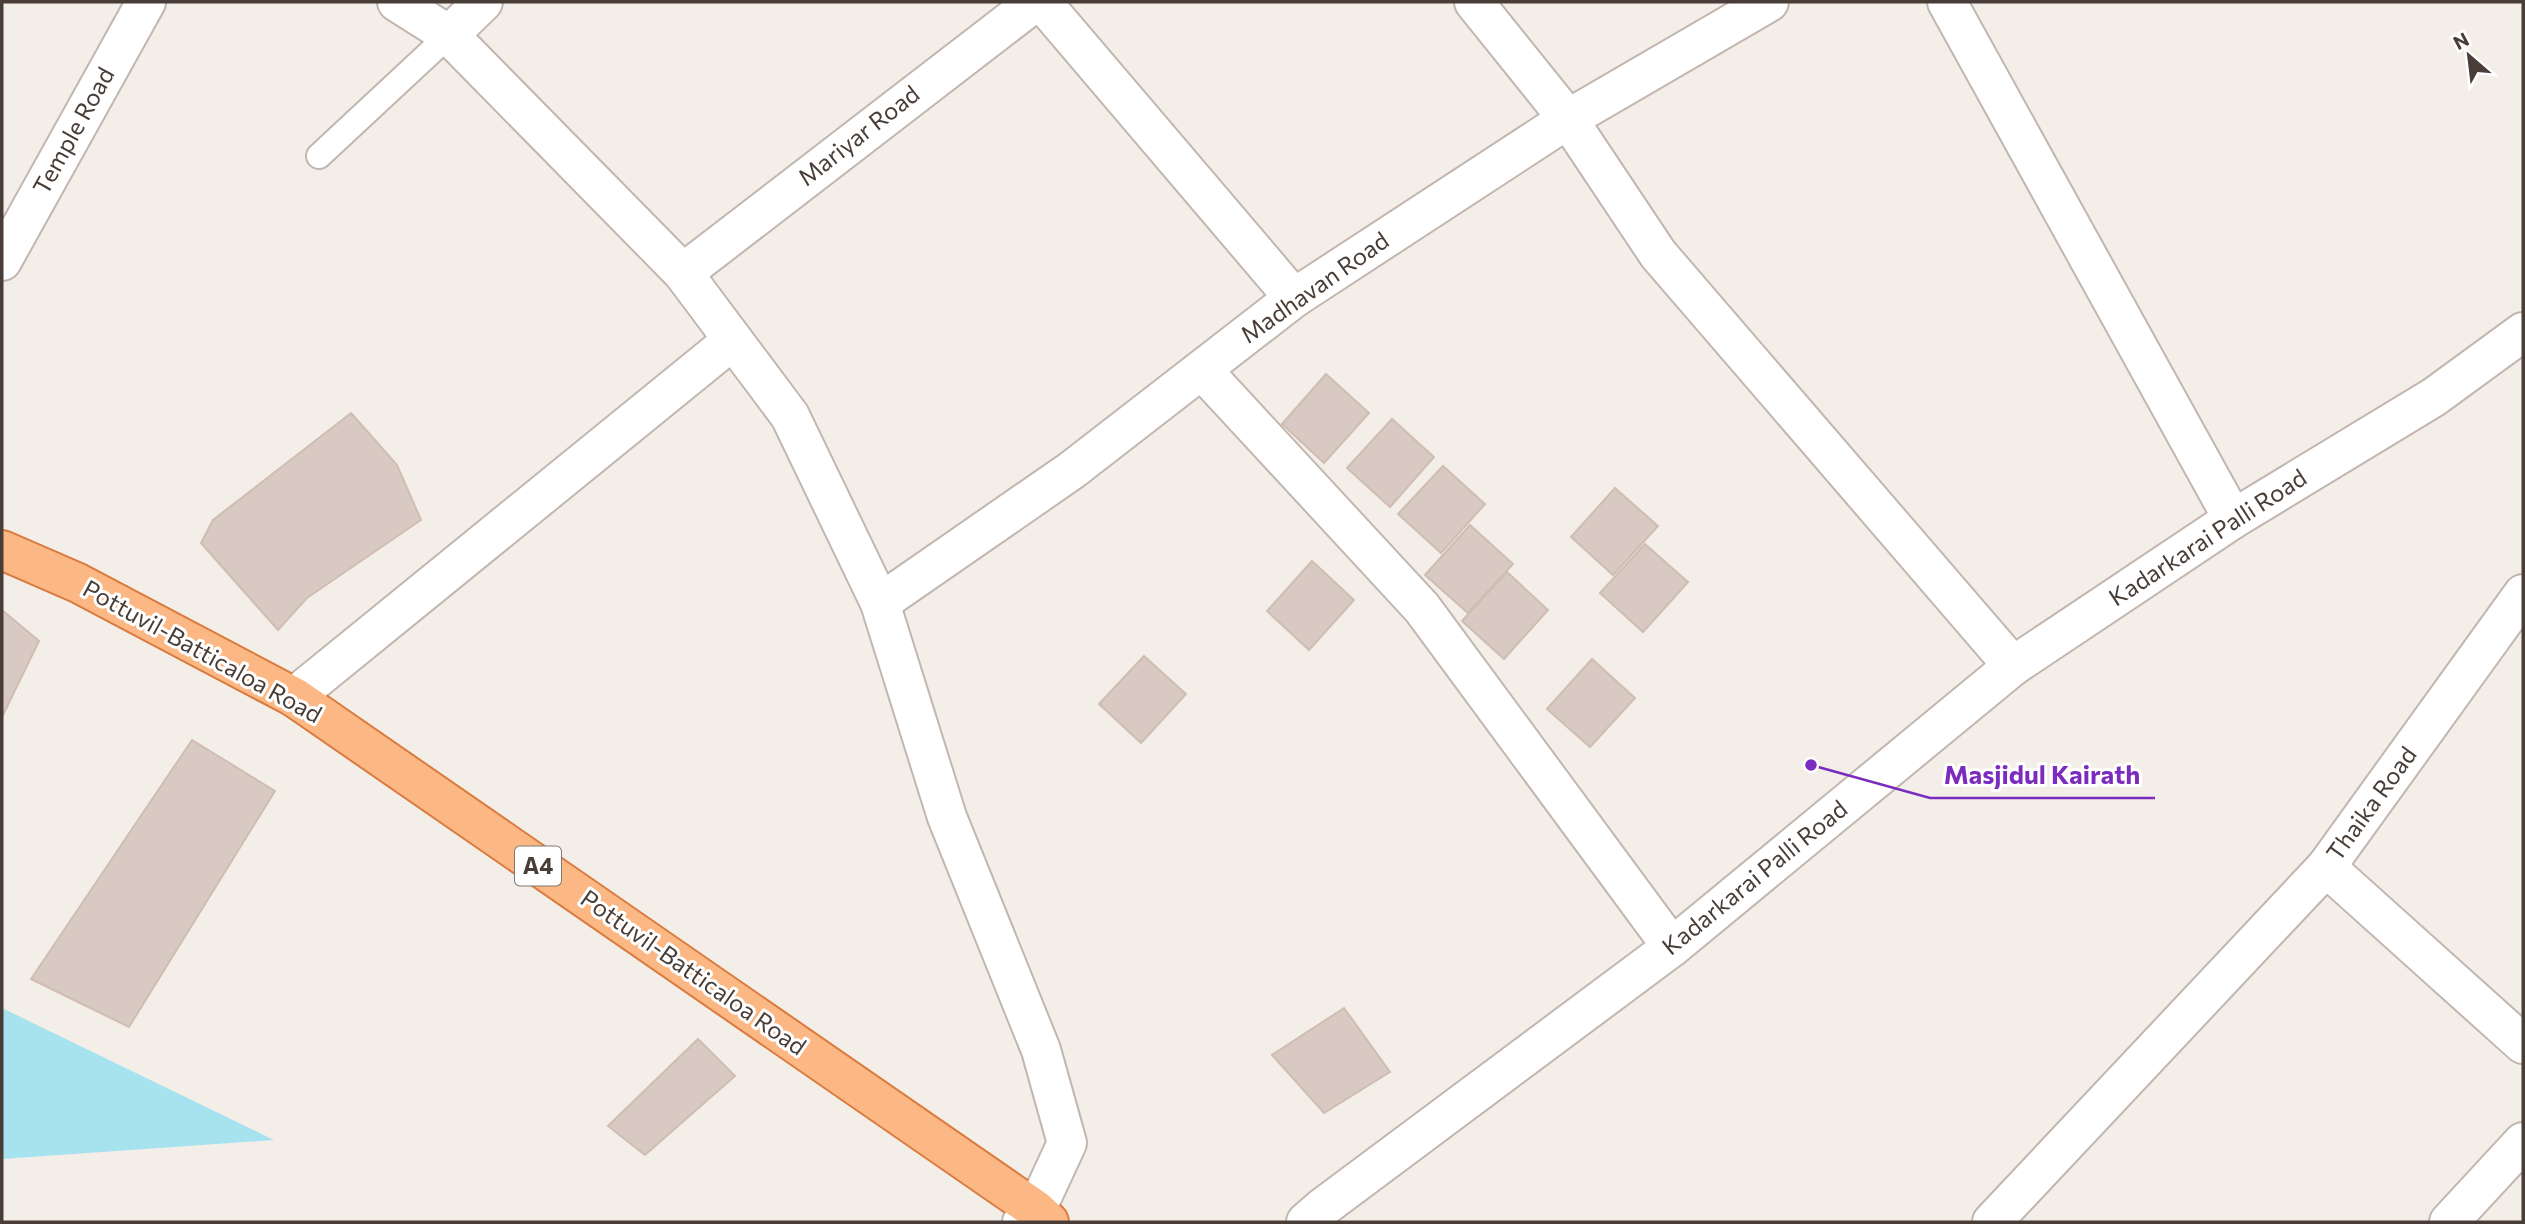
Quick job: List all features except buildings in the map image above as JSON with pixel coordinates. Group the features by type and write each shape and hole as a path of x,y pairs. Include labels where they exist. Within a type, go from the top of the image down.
{"highway":[{"name":"Pottuvil-Batticaloa Road","path":"2,550 78,583 294,697 1036,1218"}],"street":[{"name":"Temple Road","path":"2,261 146,2"},
{"path":"397,2 449,35 683,273 790,416 880,603 947,817 1041,1050 1067,1143 1036,1218"},
{"path":"449,35 483,2"},
{"name":"Mariyar Road","path":"683,273 1035,2"},
{"path":"1042,2 1294,298"},
{"path":"1475,2 1568,119 1658,254 2013,667"},
{"name":"Madhavan Road","path":"880,603 1072,470 1294,298 1568,119 1769,2"},
{"path":"1947,2 2233,519"},
{"name":"Kadarkarai Palli Road","path":"1306,1222 1672,947 2013,667 2233,519 2434,397 2523,332"},
{"path":"294,697 733,340"},
{"path":"1202,370 1422,608 1672,947"},
{"name":"Thaika Road","path":"2523,594 2326,867 2523,1044"},
{"path":"1992,1222 2326,867"},
{"path":"2449,1222 2523,1142"}],"lane":[{"path":"319,156 449,35"}],"water":[{"path":"2,1008 274,1140 2,1159"}],"place":[{"name":"Masjidul Kairath","path":"1811,765"}]}
